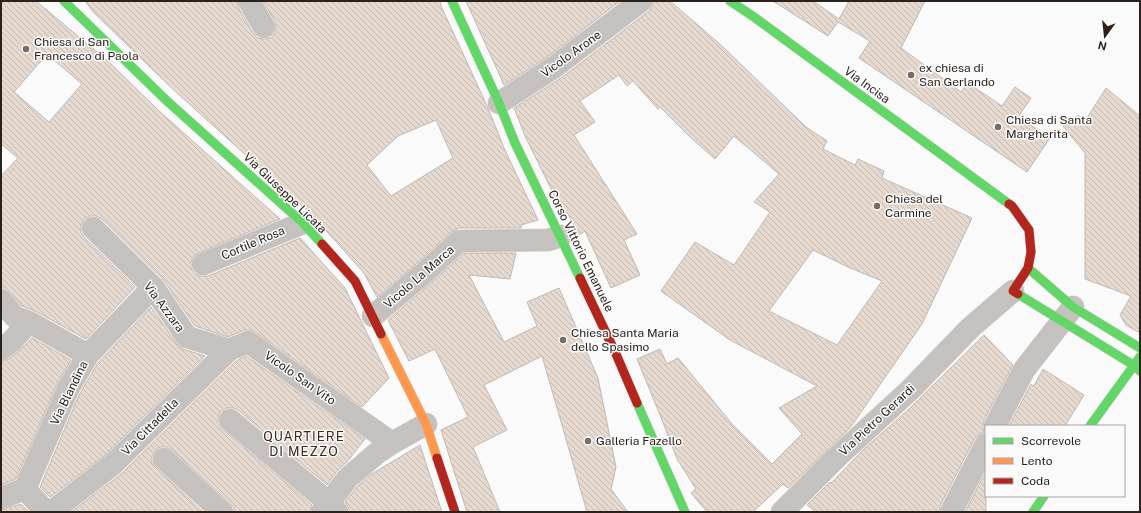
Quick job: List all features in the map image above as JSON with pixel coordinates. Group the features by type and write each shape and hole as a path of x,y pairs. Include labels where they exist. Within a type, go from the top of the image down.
{"street":[{"name":"Via Giuseppe Licata","path":"64,1 166,101 303,223 355,281 426,424 455,512"},
{"path":"249,1 264,27"},
{"name":"Corso Vittorio Emanuele","path":"452,1 499,103 515,143 561,236 616,354 685,512"},
{"name":"Vicolo Arone","path":"499,103 553,68 641,1"},
{"name":"Via Incisa","path":"730,1 754,16 1012,206 1029,230 1031,252 1028,268"},
{"name":"Cortile Rosa","path":"203,264 303,223"},
{"name":"Via Azzara","path":"93,228 153,287 187,336 239,346"},
{"name":"Vicolo La Marca","path":"373,316 423,274 459,241 548,240 561,236"},
{"path":"1137,368 1067,315 1028,268 1013,291 1067,315 1140,348"},
{"name":"Via Blandina","path":"25,489 68,389 88,355 153,287"},
{"name":"Via Pietro Gerardi","path":"793,509 837,457 910,390 970,328 1013,291"},
{"path":"1,300 15,317 29,322 88,355"},
{"path":"996,425 1024,370 1067,315"},
{"path":"1,349 11,342 29,322"},
{"name":"Vicolo San Vito","path":"239,346 352,415 392,443"},
{"name":"Via Cittadella","path":"51,512 112,465 239,346"},
{"path":"1091,425 1137,368 1140,357"},
{"path":"230,420 329,509 348,478 377,453 426,424"},
{"path":"951,512 985,446"},
{"path":"164,459 222,512"},
{"path":"1,498 25,489 46,512"},
{"path":"1033,512 1043,497"}],"building":[{"path":"1,1 36,1 109,62 158,110 280,219 198,253 193,257 191,263 191,268 195,274 208,276 300,238 345,288 389,378 362,407 255,332 244,330 228,337 195,326 162,278 102,219 96,216 90,216 84,219 81,225 81,232 84,237 135,287 86,339 35,311 22,306 6,288 1,288 1,176 18,158 1,144","holes":["47,54 82,84 49,122 14,92"]},
{"path":"85,1 237,1 238,7 253,33 257,38 264,39 271,38 275,33 276,27 275,21 263,1 440,1 488,108 504,148 538,220 521,225 521,228 459,228 451,232 377,297 364,273 312,215 176,92 94,13","holes":["436,120 453,158 391,196 367,165 398,136"]},
{"path":"466,1 620,1 546,58 504,85"},
{"path":"653,1 670,1 722,46 806,127 827,141 823,149 855,165 858,159 884,171 882,178 972,218 922,324 850,428 788,488 783,484 753,512 707,512 691,493 696,489 677,459 637,359 660,349 667,364 678,358 733,425 772,464 802,434 779,408 817,386 730,340 661,291 695,242 734,265 770,212 754,202 779,174 734,136 715,159 660,107 658,109 633,81 627,86 619,75 580,101 595,122 574,135 637,234 624,240 640,275 611,288 585,231 579,235 567,212 563,213 526,138 514,108 561,78 649,11","holes":["813,250 882,281 837,345 769,311"]},
{"path":"773,1 813,1 839,19 849,1 925,1 901,48 961,92 968,83 1002,106 1015,87 1031,98 1018,117 1050,138 1027,172 859,58 870,41 838,22 828,36"},
{"path":"1106,88 1140,116 1140,333 1126,325 1120,315 1131,296 1085,279 1085,153 1063,126 1078,115 1085,121"},
{"path":"464,253 516,253 510,279 469,275 504,342 537,326 527,302 559,288 598,378 616,467 611,489 628,512 587,512 542,356 484,385 507,430 473,447 500,512 467,512 441,430 468,417 435,349 409,361 388,320"},
{"path":"151,307 177,344 183,349 205,356 104,456 50,497 40,487 79,395 98,363"},
{"path":"984,335 1013,365 984,420 984,432 975,438 940,506 939,512 816,512 807,505 863,450 909,409"},
{"path":"32,338 71,360 57,384 16,479 1,485 1,361 8,359 18,352"},
{"path":"246,356 365,439 327,485 238,410 226,408 220,412 218,424 222,429 312,505 310,512 234,512 234,508 230,503 172,450 166,447 160,447 155,451 152,457 152,463 203,512 71,512 121,474 236,361"},
{"path":"1043,369 1084,395 1066,425 1010,425 1031,384 1034,386"},
{"path":"420,445 442,512 349,512 345,502 357,487 370,475"},
{"path":"985,473 986,512 965,512"},
{"path":"21,504 29,512 1,512 1,510"}],"traffic: fast":[{"path":"64,1 167,101 303,223 322,244"},
{"path":"452,1 499,103 515,143 580,278"},
{"path":"730,1 1009,204"},
{"path":"1028,268 1073,307 1140,348"},
{"path":"1018,294 1135,366 1140,371"},
{"path":"1091,425 1140,357"},
{"path":"637,403 685,512"},
{"path":"1033,512 1043,497"}],"traffic: slow":[{"path":"381,334 426,424 437,458"}],"traffic: jam":[{"path":"1009,204 1029,230 1031,252 1028,268 1013,291 1018,294"},
{"path":"322,244 355,281 381,334"},
{"path":"580,278 616,354 637,403"},
{"path":"437,458 455,512"}],"place":[{"name":"Chiesa di San Francesco di Paola","path":"26,49"},
{"name":"ex chiesa di San Gerlando","path":"911,75"},
{"name":"Chiesa di Santa Margherita","path":"998,127"},
{"name":"Chiesa del Carmine","path":"877,206"},
{"name":"Chiesa Santa Maria dello Spasimo","path":"563,340"},
{"name":"Galleria Fazello","path":"588,441"}],"district":[{"name":"QUARTIERE DI MEZZO","path":"304,444"}]}
